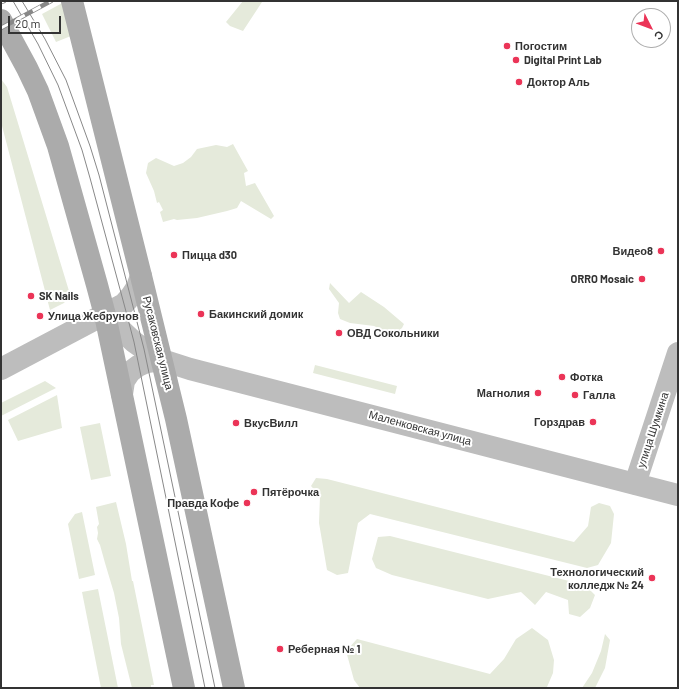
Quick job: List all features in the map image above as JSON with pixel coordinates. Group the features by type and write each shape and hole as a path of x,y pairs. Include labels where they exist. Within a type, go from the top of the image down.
{"main road":[{"name":"Русаковская улица","path":"72,1 176,419 234,688"},
{"path":"1,20 38,91 58,146 79,220 104,315 122,394 184,688"}],"street":[{"path":"1,369 124,304 137,288 141,276"},
{"path":"104,315 134,342 162,360"},
{"name":"улица Шумкина","path":"635,484 678,353"},
{"path":"122,394 124,381 130,372 146,362 162,360"},
{"name":"Маленковская улица","path":"162,360 190,369 678,495"}],"shaded area":[{"path":"66,1 76,34 56,42 42,14"},
{"path":"243,1 262,2 243,31 230,26 226,22"},
{"path":"1,79 7,87 69,291 68,298 64,303 50,310 1,122"},
{"path":"233,144 248,171 244,173 246,186 255,183 274,216 271,219 241,201 237,208 227,211 197,218 174,219 163,222 160,212 163,210 159,202 157,203 154,191 146,173 148,163 156,158 174,166 183,163 191,157 197,149 216,145 227,147"},
{"path":"330,283 349,303 361,292 384,307 404,324 402,328 393,335 374,326 350,323 340,319 338,313 339,303 329,289"},
{"path":"315,365 397,386 395,394 313,373"},
{"path":"45,381 56,388 1,416 1,403"},
{"path":"57,395 62,428 18,441 8,420"},
{"path":"100,423 111,476 91,480 80,427"},
{"path":"316,478 327,479 574,542 588,526 591,507 599,503 610,506 614,514 611,543 598,565 587,568 370,514 358,523 348,573 337,575 327,570 319,523 320,496 311,486"},
{"path":"116,502 126,544 132,581 154,685 151,685 151,688 132,688 121,644 119,618 114,593 97,539 97,527 99,524 96,507"},
{"path":"82,512 95,575 79,579 68,524 75,514"},
{"path":"390,536 585,585 595,595 590,608 580,617 569,614 568,600 546,592 535,605 521,592 488,599 392,575 376,568 372,559 378,537"},
{"path":"98,589 118,688 101,688 82,592"},
{"path":"532,628 548,640 554,660 553,673 547,687 545,688 360,688 354,680 346,651 357,639 490,674 504,659 516,639"},
{"path":"605,634 610,640 605,668 595,688 582,688 592,673 601,651"}],"tram line":[{"path":"13,1 38,44 58,85 82,150 90,178 134,342 205,688"},
{"path":"22,1 45,39 66,80 99,175 144,349 215,688"}],"railway":[{"path":"1,28 51,1"}],"place":[{"name":"Погостим","path":"507,46"},
{"name":"Digital Print Lab","path":"516,60"},
{"name":"Доктор Аль","path":"519,82"},
{"name":"Видео8","path":"661,251"},
{"name":"Пицца d30","path":"174,255"},
{"name":"ORRO Mosaic","path":"642,279"},
{"name":"SK Nails","path":"31,296"},
{"name":"Бакинский домик","path":"201,314"},
{"name":"Улица Жебрунов","path":"40,316"},
{"name":"ОВД Сокольники","path":"339,333"},
{"name":"Фотка","path":"562,377"},
{"name":"Магнолия","path":"538,393"},
{"name":"Галла","path":"575,395"},
{"name":"Горздрав","path":"593,422"},
{"name":"ВкусВилл","path":"236,423"},
{"name":"Пятёрочка","path":"254,492"},
{"name":"Правда Кофе","path":"247,503"},
{"name":"Технологический колледж № 24","path":"652,578"},
{"name":"Реберная № 1","path":"280,649"}]}
